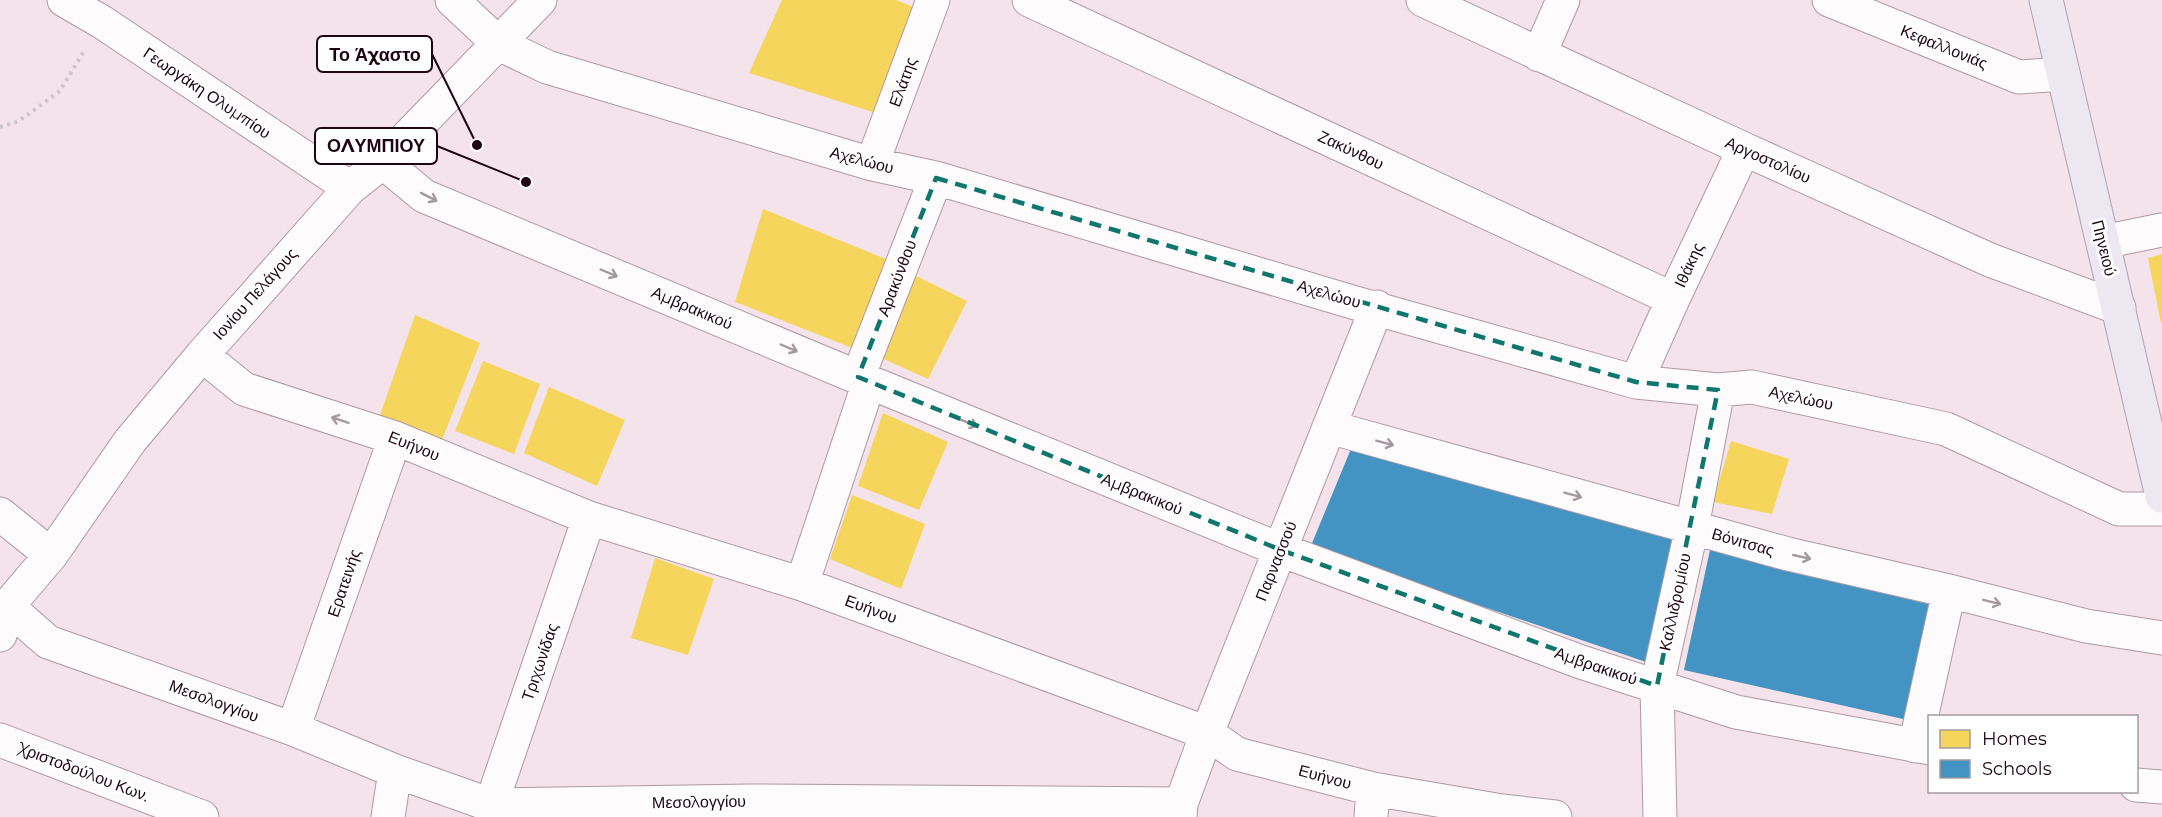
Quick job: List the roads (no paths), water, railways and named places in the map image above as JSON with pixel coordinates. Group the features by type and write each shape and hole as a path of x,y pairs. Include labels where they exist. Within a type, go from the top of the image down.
{"main road":[{"name":"Πηνειού","path":"2046,0 2162,496"}],"street":[{"name":"Γεωργάκη Ολυμπίου","path":"64,0 108,11 350,188"},
{"name":"Αχελώου","path":"452,0 499,44 547,67 872,164 936,178 1636,382 1718,390 1752,387 1946,429 2119,509 2162,509"},
{"name":"Ιονίου Πελάγους","path":"3,619 51,555 129,441 201,355 350,188 383,162 540,0"},
{"name":"Ελάτης","path":"872,164 933,0"},
{"name":"Ζακύνθου","path":"1029,0 1673,299"},
{"name":"Αργοστολίου","path":"1423,0 1744,150 1990,260 2119,308"},
{"path":"1539,55 1563,0"},
{"name":"Κεφαλλονιάς","path":"1828,0 2019,77 2063,74"},
{"name":"Ιθάκης","path":"1636,382 1744,150"},
{"name":"Αμβρακικού","path":"383,162 424,196 864,380 1281,550 1581,662 1736,712 1922,747"},
{"name":"Αρακύνθου","path":"802,584 864,380 936,178"},
{"path":"2103,242 2162,230"},
{"name":"Παρνασσού","path":"1181,811 1207,733 1377,307"},
{"name":"Ευήνου","path":"201,355 244,389 395,438 589,518 802,584 1207,733 1237,754 1372,803 1502,811 1555,817"},
{"name":"Καλλιδρομίου","path":"1660,817 1657,686 1692,528 1718,390"},
{"name":"Βόνιτσας","path":"1329,427 1788,554 1949,591 2086,626 2162,638"},
{"name":"Ερατεινής","path":"292,729 395,438"},
{"path":"0,514 51,555"},
{"name":"Τριχωνίδας","path":"491,805 589,518"},
{"path":"1922,747 1949,591"},
{"name":"Μεσολογγίου","path":"3,619 48,642 292,729 395,771 491,805 1181,811"},
{"name":"Χριστοδούλου Κων.","path":"0,740 202,817"},
{"path":"388,817 395,771"},
{"path":"2138,785 2162,787"}],"place":[{"name":"Το Άχαστο","path":"477,145"},
{"name":"ΟΛΥΜΠΙΟΥ","path":"526,182"}]}
